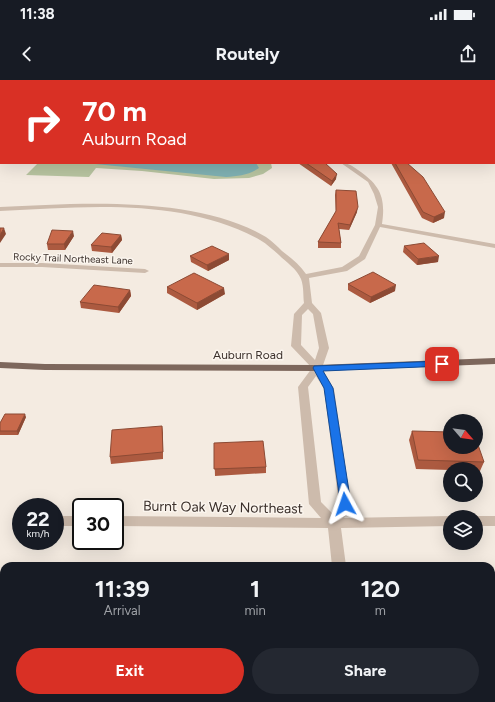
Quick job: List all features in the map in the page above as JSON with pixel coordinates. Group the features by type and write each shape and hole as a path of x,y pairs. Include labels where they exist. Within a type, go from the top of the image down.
{"main road":[{"name":"Auburn Road","path":"0,365 52,367 317,368 495,361"}],"street":[{"path":"304,277 344,269 362,257 378,225 381,207 377,194 370,181 345,164"},
{"path":"0,209 81,205 119,206 190,213 222,220 255,233 280,250 304,277 308,304 317,314 324,348 317,368 303,387 315,504 334,523"},
{"path":"378,225 495,246"},
{"name":"Rocky Trail Northeast Lane","path":"0,265 42,265 145,271"},
{"path":"308,304 298,314 296,346 317,368 329,388 344,486 345,504 334,523 339,562"},
{"name":"Burnt Oak Way Northeast","path":"124,522 334,523 443,521"},
{"path":"483,521 495,521"}],"green space":[{"path":"37,164 271,164 272,168 263,174 249,178 214,179 142,171 96,168 89,177 26,175"}],"water":[{"path":"95,164 257,164 259,168 247,174 226,177"}],"building":[{"path":"307,164 326,164 337,174 332,181"},
{"path":"396,164 408,164 423,177 445,212 434,217 423,212"},
{"path":"336,190 356,191 358,207 350,225 338,223 341,243 318,242 336,211"},
{"path":"0,228 4,228 0,235"},
{"path":"52,230 73,231 64,244 47,244"},
{"path":"102,233 121,235 111,247 91,245"},
{"path":"424,243 439,256 418,259 404,246"},
{"path":"212,246 229,254 207,265 190,256"},
{"path":"373,272 396,285 371,297 348,284"},
{"path":"194,273 224,288 197,303 167,287"},
{"path":"94,285 130,290 118,307 80,302"},
{"path":"5,414 25,414 17,431 0,431 0,423"},
{"path":"162,426 163,452 110,457 112,430"},
{"path":"412,431 443,432 443,454 481,454 484,462 418,460"},
{"path":"263,441 266,467 214,469 214,443"}],"route":[{"path":"345,504 344,486 329,388 317,368 442,364"}]}
